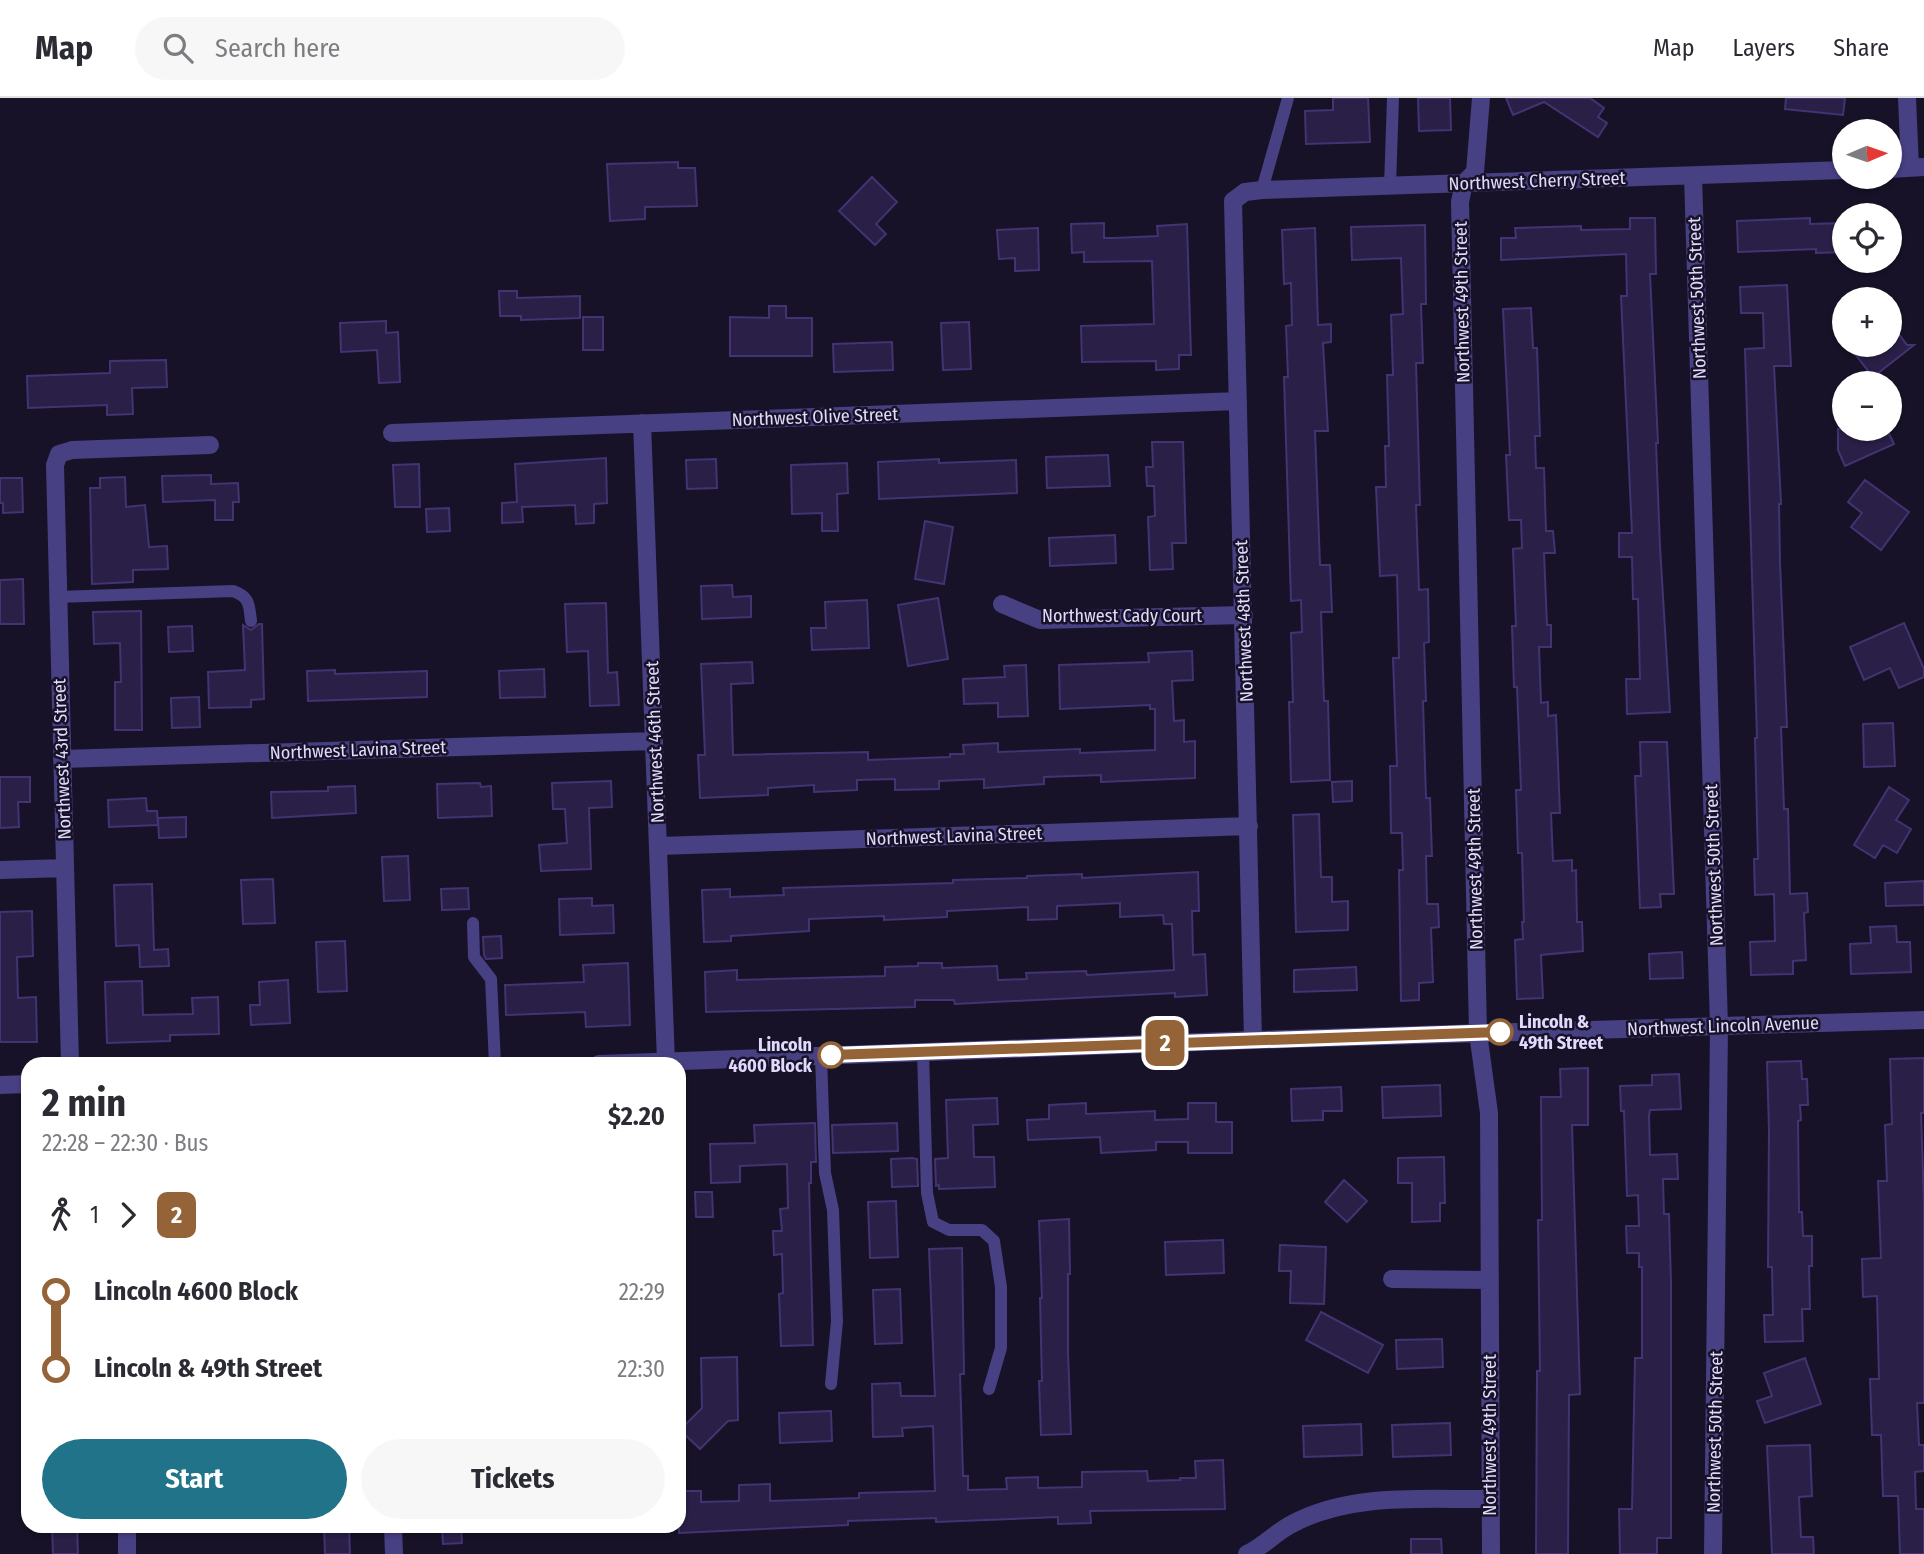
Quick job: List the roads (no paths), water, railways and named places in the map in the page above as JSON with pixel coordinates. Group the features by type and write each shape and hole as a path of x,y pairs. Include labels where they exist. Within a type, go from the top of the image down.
{"street":[{"name":"Northwest 49th Street","path":"1481,98 1475,172 1464,183 1460,202 1478,1033 1489,1113 1491,1554"},
{"path":"1907,98 1917,168"},
{"name":"Northwest Cherry Street","path":"1233,201 1245,192 1262,190 1832,170"},
{"name":"Northwest 50th Street","path":"1693,176 1719,1026 1713,1554"},
{"name":"Northwest 48th Street","path":"1233,201 1250,826 1253,1040"},
{"name":"Northwest Olive Street","path":"392,433 1238,401"},
{"name":"Northwest 46th Street","path":"642,423 666,1057"},
{"name":"Northwest 43rd Street","path":"69,1057 55,465 59,454 72,450 210,444"},
{"name":"Northwest Cady Court","path":"1002,604 1040,620 1244,615"},
{"name":"Northwest Lavina Street","path":"62,759 654,741"},
{"name":"Northwest Lavina Street","path":"659,846 1250,826"},
{"path":"0,870 65,868"},
{"name":"Northwest Lincoln Avenue","path":"686,1061 1253,1040 1924,1020"},
{"path":"0,1085 21,1084"},
{"path":"1392,1279 1490,1280"},
{"path":"1247,1554 1260,1548 1290,1524 1346,1505 1490,1499"},
{"path":"127,1533 127,1554"},
{"path":"393,1533 394,1554"}],"lane":[{"path":"1262,190 1288,98"},
{"path":"1390,186 1393,98"},
{"path":"57,597 233,590 248,600 251,621"},
{"path":"473,923 474,957 491,979 495,1057"},
{"path":"923,1052 927,1193 933,1222 949,1230 982,1230 995,1241 1002,1287 1001,1348 989,1389"},
{"path":"821,1056 825,1173 833,1210 837,1321 831,1384"}],"place":[{"name":"Lincoln & 49th Street","path":"1500,1032"},
{"name":"Lincoln 4600 Block","path":"831,1055"}]}
